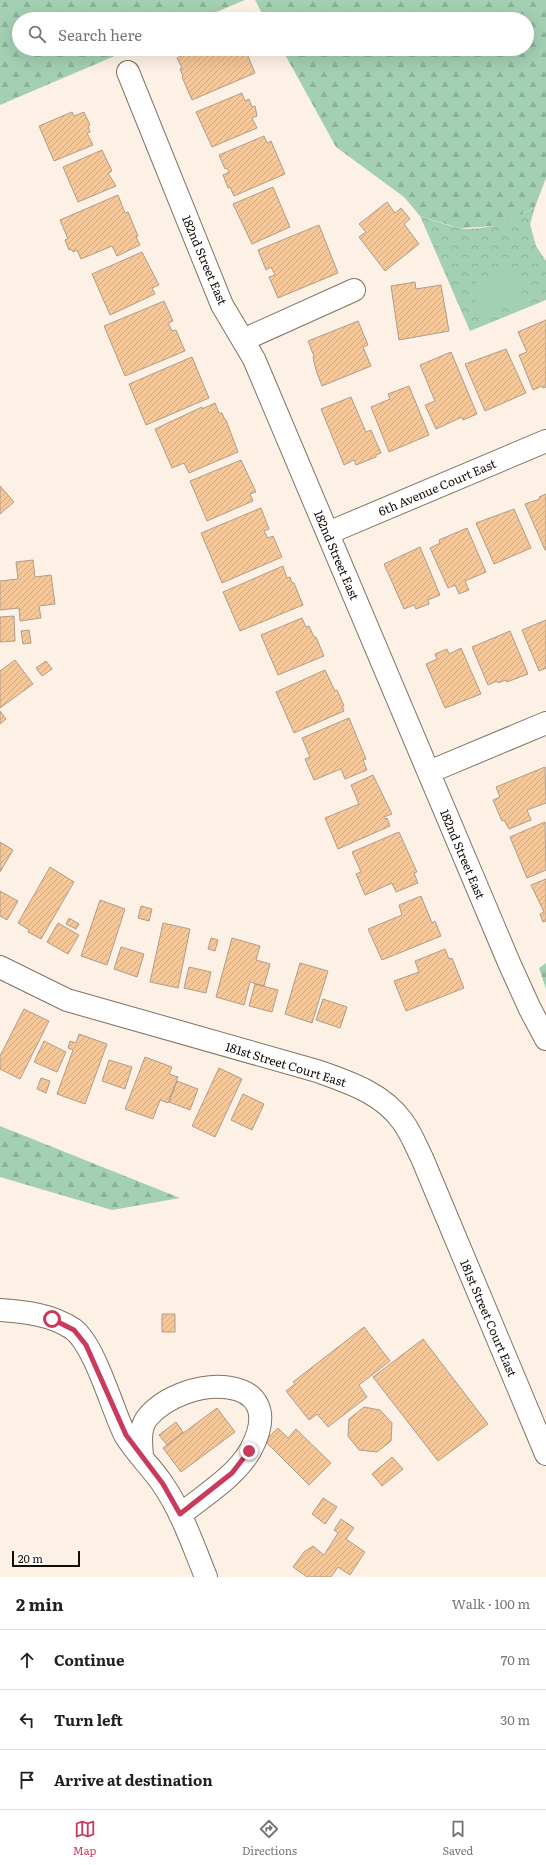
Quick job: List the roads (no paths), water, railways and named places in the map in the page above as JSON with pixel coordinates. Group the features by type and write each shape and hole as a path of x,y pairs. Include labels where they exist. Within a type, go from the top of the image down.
{"street":[{"name":"182nd Street East","path":"128,72 222,305 254,359 513,971 530,1009 546,1039"},
{"path":"243,340 354,290"},
{"name":"6th Avenue Court East","path":"328,533 546,441"},
{"path":"429,772 546,723"},
{"name":"181st Street Court East","path":"0,967 67,1000 316,1071 349,1082 382,1099 403,1122 422,1158 546,1454"},
{"path":"0,1310 30,1312 52,1319 74,1330 86,1345 126,1435 163,1484 180,1514 206,1577"},
{"path":"142,1456 141,1435 147,1419 175,1396 191,1390 212,1386 232,1387 253,1397 260,1408 259,1426 249,1451 232,1473 180,1514"}]}
